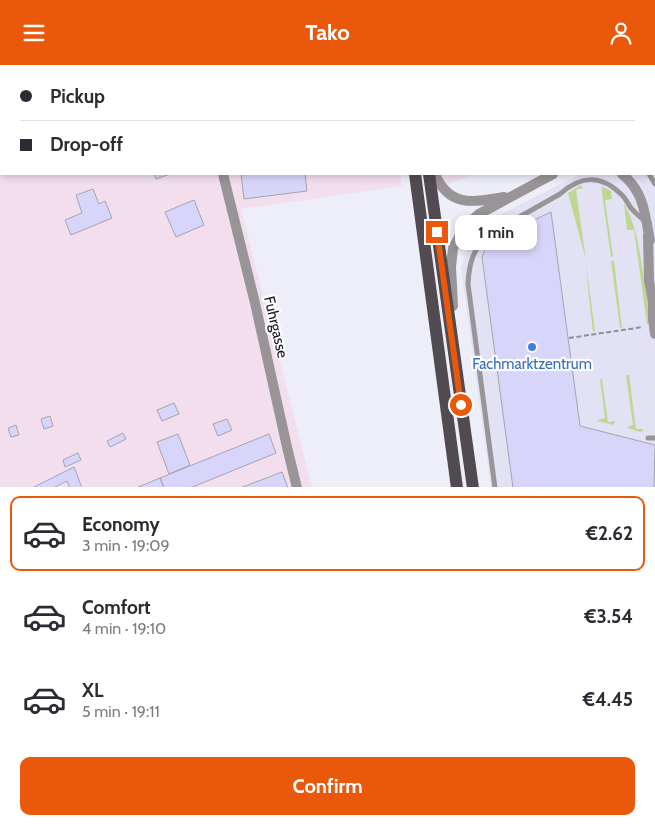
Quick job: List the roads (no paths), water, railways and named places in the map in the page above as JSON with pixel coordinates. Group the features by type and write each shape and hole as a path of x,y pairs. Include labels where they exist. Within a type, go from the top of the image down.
{"main road":[{"path":"415,175 457,487"},
{"path":"429,175 473,487"}],"street":[{"name":"Fuhrgasse","path":"223,175 298,487"},
{"path":"435,175 438,182 450,195 467,201 476,202 510,196"},
{"path":"456,367 451,267 454,248 458,239 465,226 479,214 551,175"},
{"path":"623,175 630,181 642,200 647,224 649,281 654,307 654,330"},
{"path":"635,188 636,175"},
{"path":"648,235 655,252"}],"lane":[{"path":"495,487 468,284 468,269 477,247 489,234 560,194 578,181 588,179 606,183 616,189 647,224"},
{"path":"648,438 655,438"}],"place":[{"name":"Fachmarktzentrum","path":"532,347"}]}
